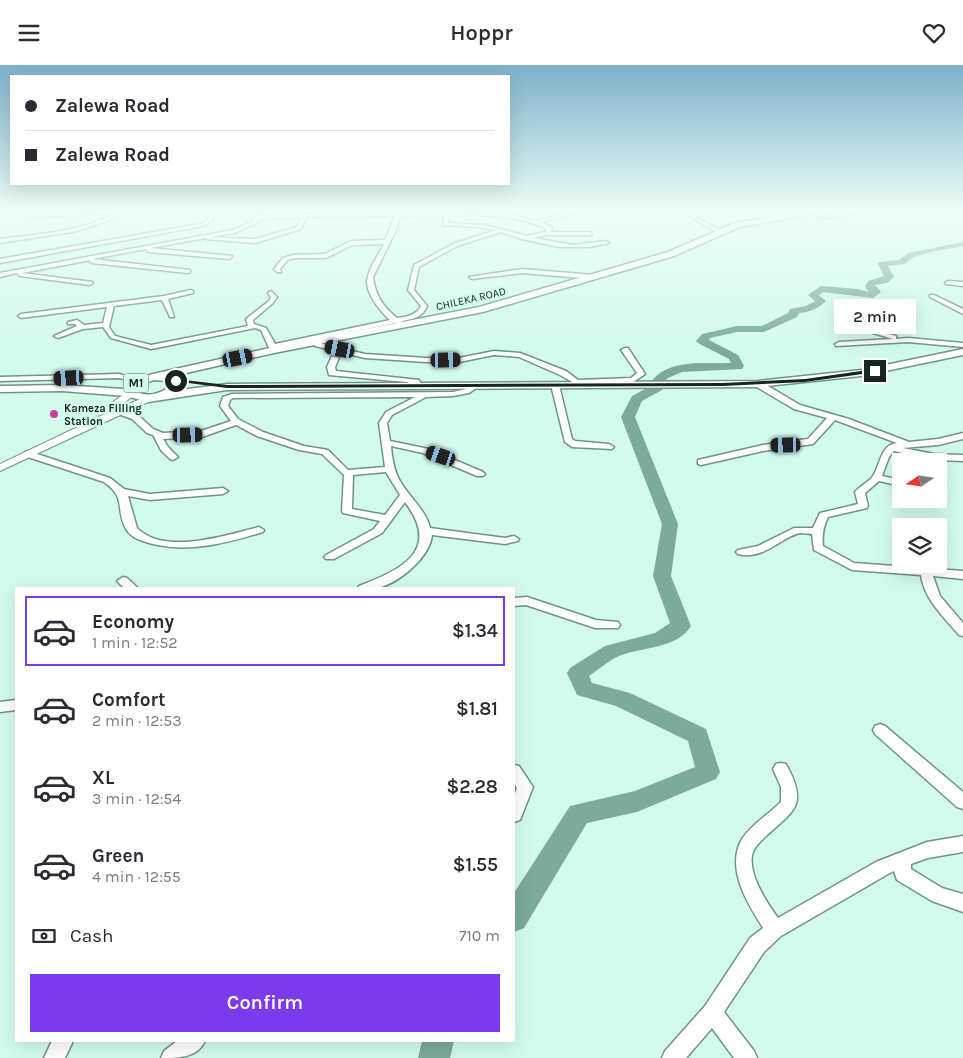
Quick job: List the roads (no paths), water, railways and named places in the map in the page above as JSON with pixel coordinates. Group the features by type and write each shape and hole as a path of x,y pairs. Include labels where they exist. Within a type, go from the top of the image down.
{"highway":[{"name":"CHILEKA ROAD","path":"144,379 256,354 273,348 399,323 480,310 663,256"},
{"path":"176,381 216,365 510,304 670,256"},
{"name":"M1","path":"62,388 170,378 176,381 227,387 421,390 475,386 580,384 758,384 805,381 889,369 963,352"},
{"name":"M1","path":"130,393 131,386 144,379"},
{"name":"M1","path":"158,396 176,387 176,381"},
{"name":"M1","path":"0,389 62,388 130,393 139,397 227,387"}],"main road":[{"path":"83,427 130,393"},
{"path":"0,468 83,427 158,396"}],"street":[{"path":"0,261 26,256"},
{"path":"0,275 96,256"},
{"path":"224,256 230,257"},
{"path":"280,271 277,269 280,264 294,256"},
{"path":"379,256 371,271 370,284 382,308 399,323 423,309 424,306 411,290 416,266 434,256"},
{"path":"81,259 188,271"},
{"path":"472,277 522,271 594,277"},
{"path":"11,273 90,283"},
{"path":"948,283 963,284"},
{"path":"21,316 164,299 191,292"},
{"path":"252,327 248,319 271,302 274,297 271,293"},
{"path":"932,296 963,312"},
{"path":"164,299 172,315"},
{"path":"111,305 106,325 108,332 113,337 152,350"},
{"path":"852,311 876,332 908,339 963,345"},
{"path":"70,323 77,322 82,327"},
{"path":"58,335 82,327 106,325"},
{"path":"142,353 252,327 264,329 273,348"},
{"path":"839,344 908,339"},
{"path":"318,344 365,356 426,361 459,360 494,353 520,355 563,373 580,384 633,380 640,377 641,374 638,368 625,351"},
{"path":"335,358 331,367 332,373 406,380 416,382 421,390"},
{"path":"0,379 119,376 144,379"},
{"path":"758,384 796,407 833,417 905,443"},
{"path":"555,385 568,440 572,445 609,447"},
{"path":"390,469 344,472 326,452 308,450 273,440 238,423 224,406 229,397 421,390"},
{"path":"383,585 412,564 423,545 426,531 421,519 390,469 388,443 383,420 387,415 418,399 421,390"},
{"path":"117,412 135,417 158,435 164,448 173,457"},
{"path":"701,462 768,446 786,445 796,441 810,442 833,417"},
{"path":"158,435 198,435 238,423"},
{"path":"877,478 884,455 891,448 905,443 938,442 963,436"},
{"path":"388,443 426,451 480,474"},
{"path":"891,448 934,457 963,458"},
{"path":"28,453 107,480 122,492 150,497 223,491"},
{"path":"349,473 347,478 349,488 347,511 387,519"},
{"path":"892,481 877,478 870,482 860,492 863,506 824,515 820,521 818,531 818,548 852,566 892,568"},
{"path":"122,492 130,527 138,535 168,545 186,547 259,530"},
{"path":"330,557 378,531 405,496"},
{"path":"742,552 761,549 798,530 818,531"},
{"path":"426,531 505,541 514,539"},
{"path":"963,575 927,573 927,582 936,597 963,632"},
{"path":"122,581 130,587"},
{"path":"515,602 527,601 595,624 614,625"},
{"path":"0,707 15,705"},
{"path":"880,731 963,801"},
{"path":"775,930 755,897 748,877 744,855 747,845 788,806 791,797 790,786 781,769"},
{"path":"515,772 525,787 515,812"},
{"path":"672,1058 712,1013 757,945 775,930 882,868 927,850 963,844"},
{"path":"902,860 903,874 938,895 963,903"},
{"path":"712,1013 747,1058"},
{"path":"54,1058 62,1042"}],"waterway":[{"path":"657,382 663,375 682,368 738,366 734,357 702,341 706,336 737,329 764,329 781,319 793,315 794,311 809,309 821,301 813,295 821,289 858,292 870,296 876,292 870,287 871,283 884,281 889,277 882,264 901,262 909,256"},
{"path":"515,916 579,814 637,801 708,772 698,735 622,699 584,689 577,673 612,651 661,638 681,626 662,576 670,524 628,417 637,399 658,387"},
{"path":"434,1058 438,1042"}],"place":[{"name":"Kameza Filling Station","path":"54,414"}]}
